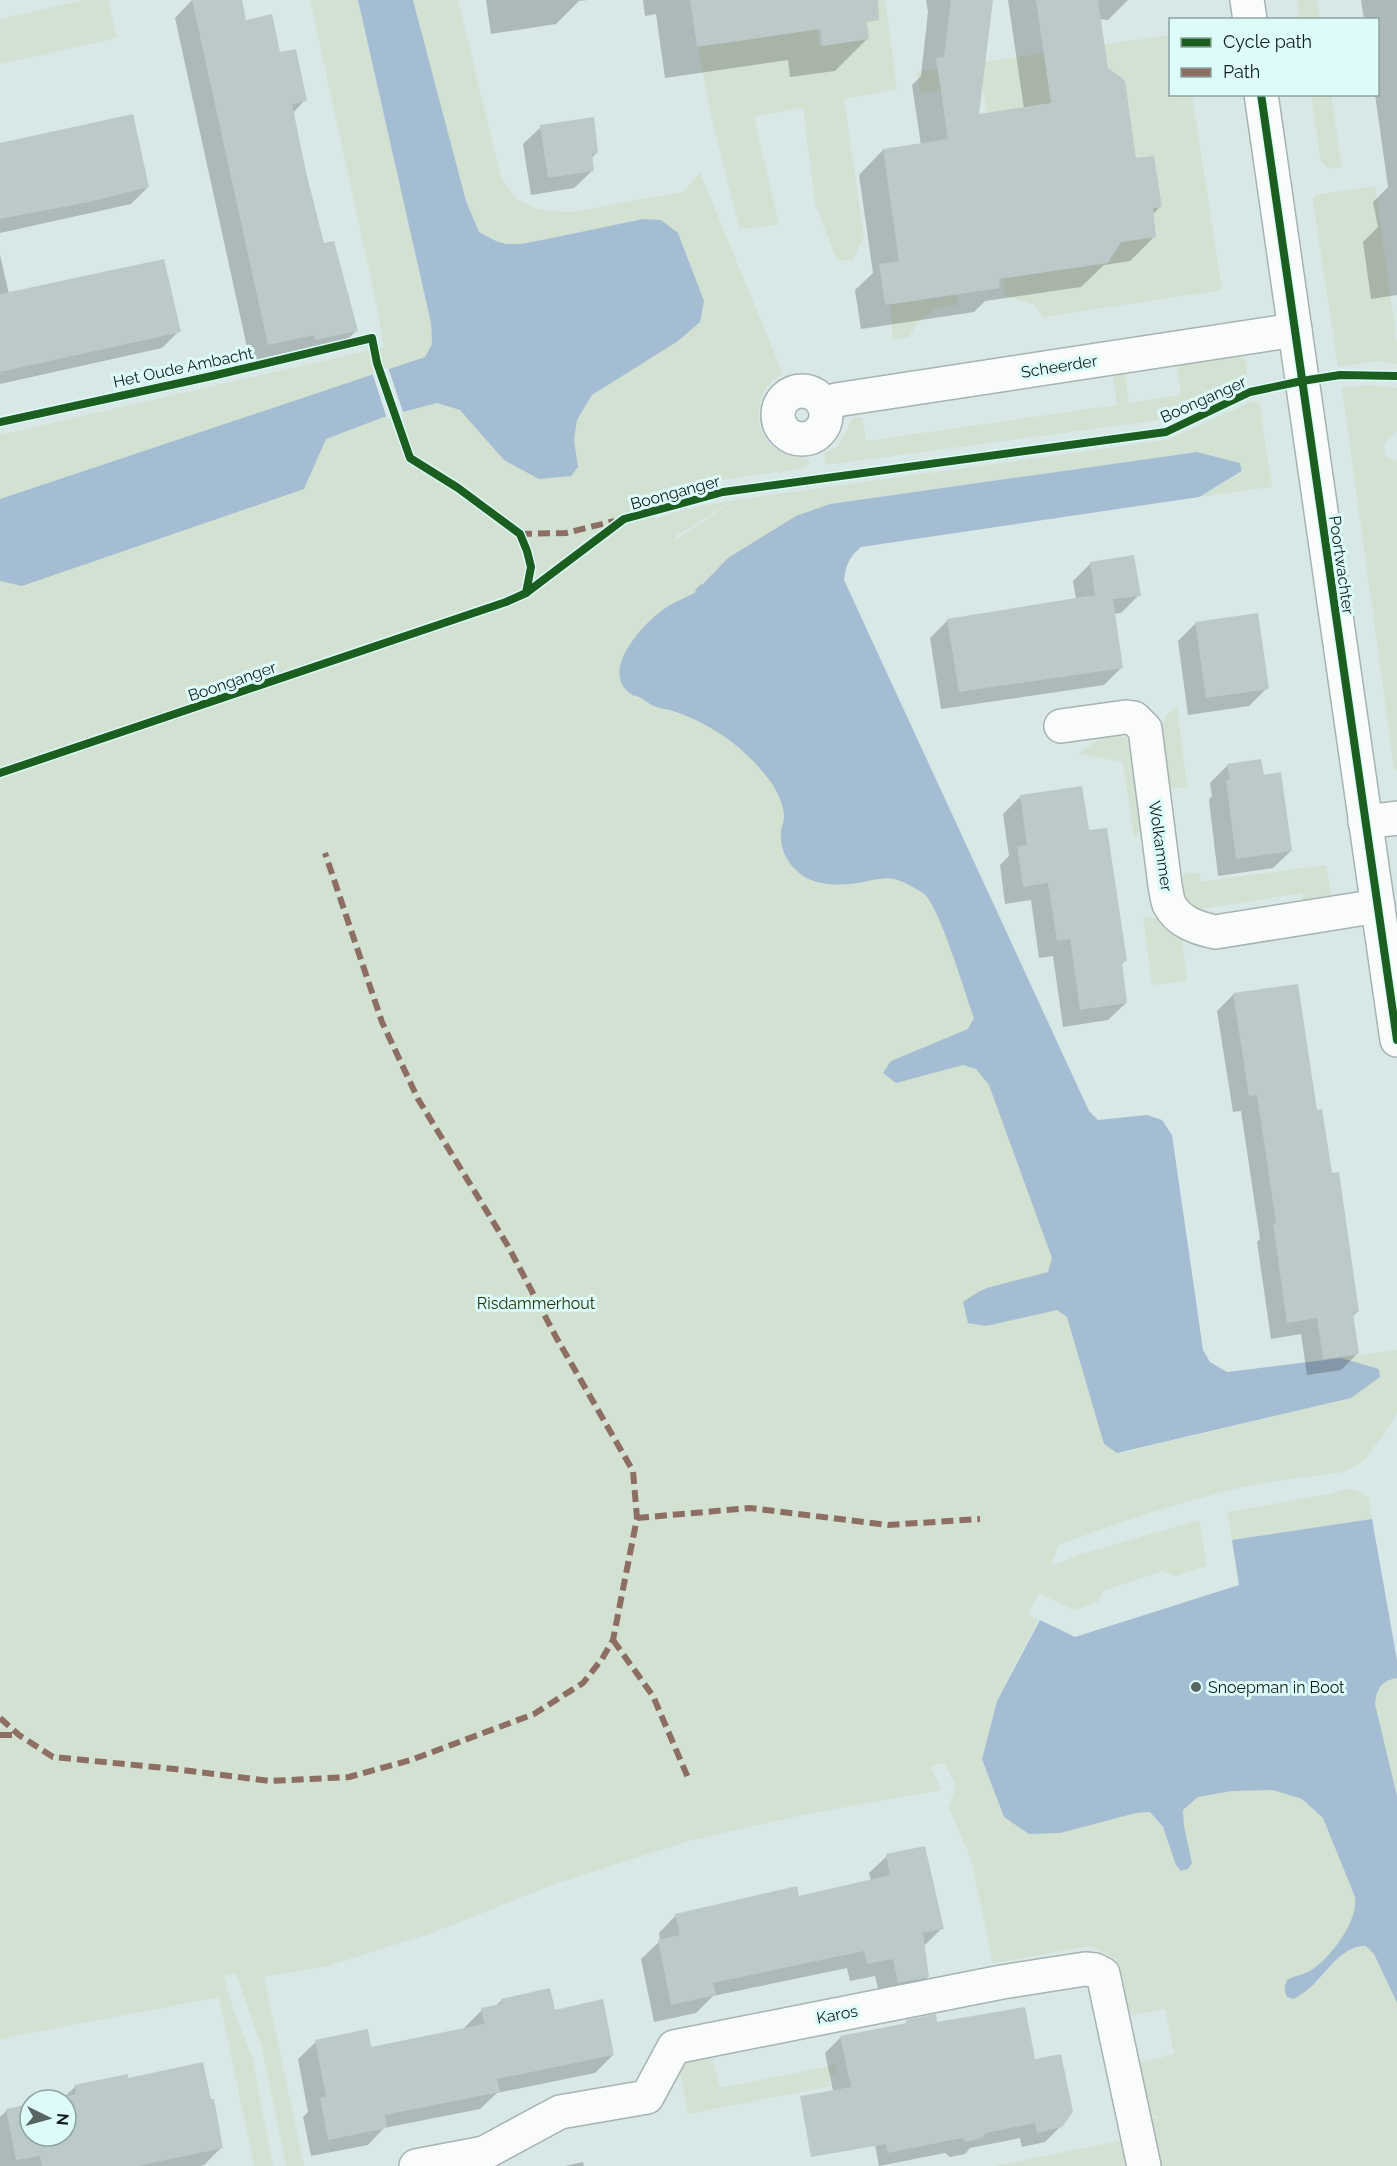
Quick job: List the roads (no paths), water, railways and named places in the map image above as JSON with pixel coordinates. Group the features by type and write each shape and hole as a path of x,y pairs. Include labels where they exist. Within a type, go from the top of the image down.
{"street":[{"path":"1247,0 1250,18"},
{"name":"Poortwachter","path":"1261,96 1295,330 1381,820 1378,906 1397,1040"},
{"name":"Scheerder","path":"824,405 836,400 1295,330"},
{"name":"Wolkammer","path":"1061,726 1126,717 1134,718 1145,729 1169,904 1181,918 1196,928 1215,932 1378,906"},
{"name":"Karos","path":"416,2166 484,2153 560,2112 647,2097 674,2047 720,2036 1002,1982 1084,1969 1095,1970 1103,1974 1144,2166"}],"water":[{"path":"358,0 413,0 466,201 479,232 498,242 521,244 643,219 661,220 678,233 704,301 700,322 678,341 592,395 577,420 574,440 578,467 571,476 539,479 504,460 460,410 437,403 384,417 326,439 304,489 22,586 0,581 0,499 425,357 432,344 431,323"},
{"path":"1197,452 1240,463 1242,471 1199,497 861,547 849,562 844,580 1089,1111 1098,1120 1147,1115 1162,1120 1172,1135 1203,1350 1210,1362 1227,1372 1341,1358 1379,1369 1380,1377 1351,1398 1117,1453 1104,1444 1067,1317 1057,1310 986,1326 968,1323 963,1302 987,1288 1048,1272 1052,1258 989,1085 976,1069 963,1065 896,1083 883,1073 891,1061 968,1029 974,1018 944,932 929,901 923,893 891,878 829,884 821,883 799,873 783,851 781,829 784,813 781,802 773,786 758,766 737,746 702,723 654,706 632,695 622,684 619,673 628,648 655,616 696,592 695,590 728,558 796,516 830,504"},
{"path":"1372,1519 1397,1660 1397,1678 1381,1686 1375,1704 1397,1796 1397,2003 1374,1954 1366,1946 1357,1947 1341,1956 1313,1985 1294,1999 1286,1995 1287,1980 1310,1971 1321,1963 1343,1937 1355,1906 1355,1897 1323,1818 1302,1799 1273,1790 1232,1791 1198,1797 1183,1810 1192,1863 1188,1869 1181,1871 1176,1865 1163,1827 1150,1812 1136,1813 1060,1833 1029,1834 1004,1817 982,1759 997,1701 1040,1620 1075,1637 1239,1585 1232,1540"}],"place":[{"name":"Snoepman in Boot","path":"1196,1687"}],"park label":[{"name":"Risdammerhout","path":"536,1303"}]}
